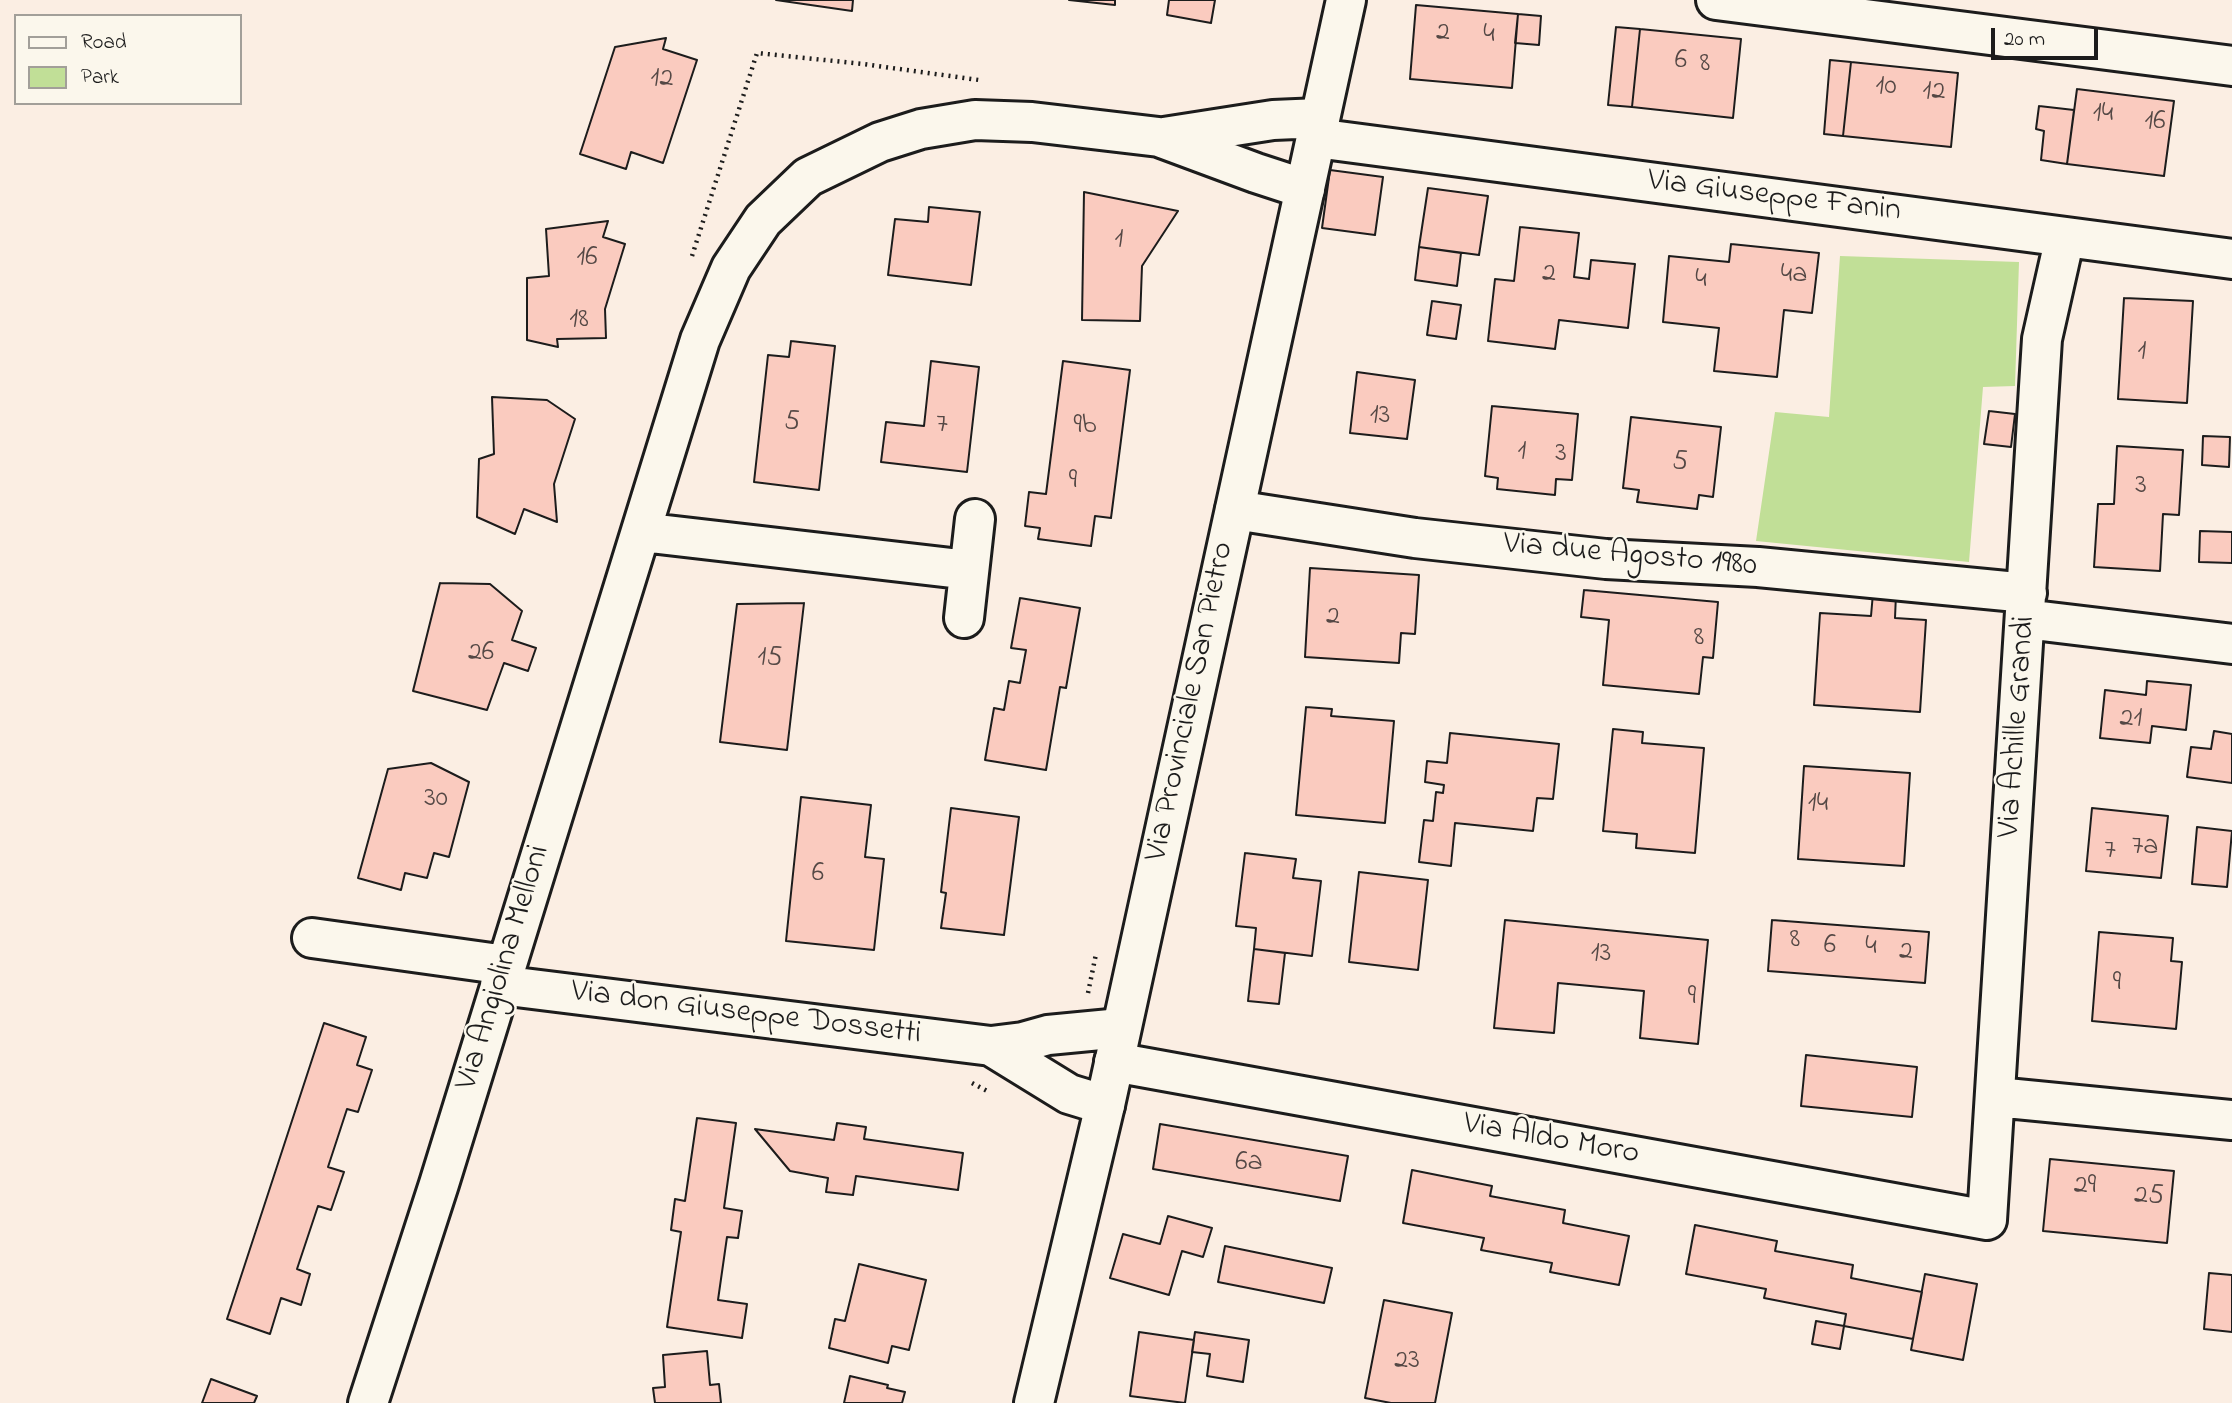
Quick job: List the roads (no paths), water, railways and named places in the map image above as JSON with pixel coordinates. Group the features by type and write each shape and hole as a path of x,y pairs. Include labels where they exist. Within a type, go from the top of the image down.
{"street":[{"name":"Via Provinciale San Pietro","path":"1034,1403 1105,1105 1346,0"},
{"path":"1716,0 2232,66"},
{"name":"Via Angiolina Melloni","path":"368,1403 700,341 731,268 762,220 808,177 880,142 921,129 975,120 1032,122 1159,137 1305,188"},
{"name":"Via Angiolina Melloni","path":"1159,137 1273,120 1318,128"},
{"name":"Via Giuseppe Fanin","path":"1318,128 2232,259"},
{"name":"Via Achille Grandi","path":"1987,1220 2042,339 2065,237"},
{"name":"Via due Agosto 1980","path":"1235,510 1415,538 1605,559 1758,567 2026,606 2232,644"},
{"path":"964,618 975,519"},
{"path":"641,533 969,570"},
{"name":"Via don Giuseppe Dossetti","path":"312,939 503,975 991,1046 1023,1042 1048,1035 1118,1045"},
{"name":"Via Aldo Moro","path":"1118,1045 1987,1220"},
{"name":"Via don Giuseppe Dossetti","path":"991,1046 1069,1094 1105,1105"},
{"path":"1996,1097 2232,1119"}]}
